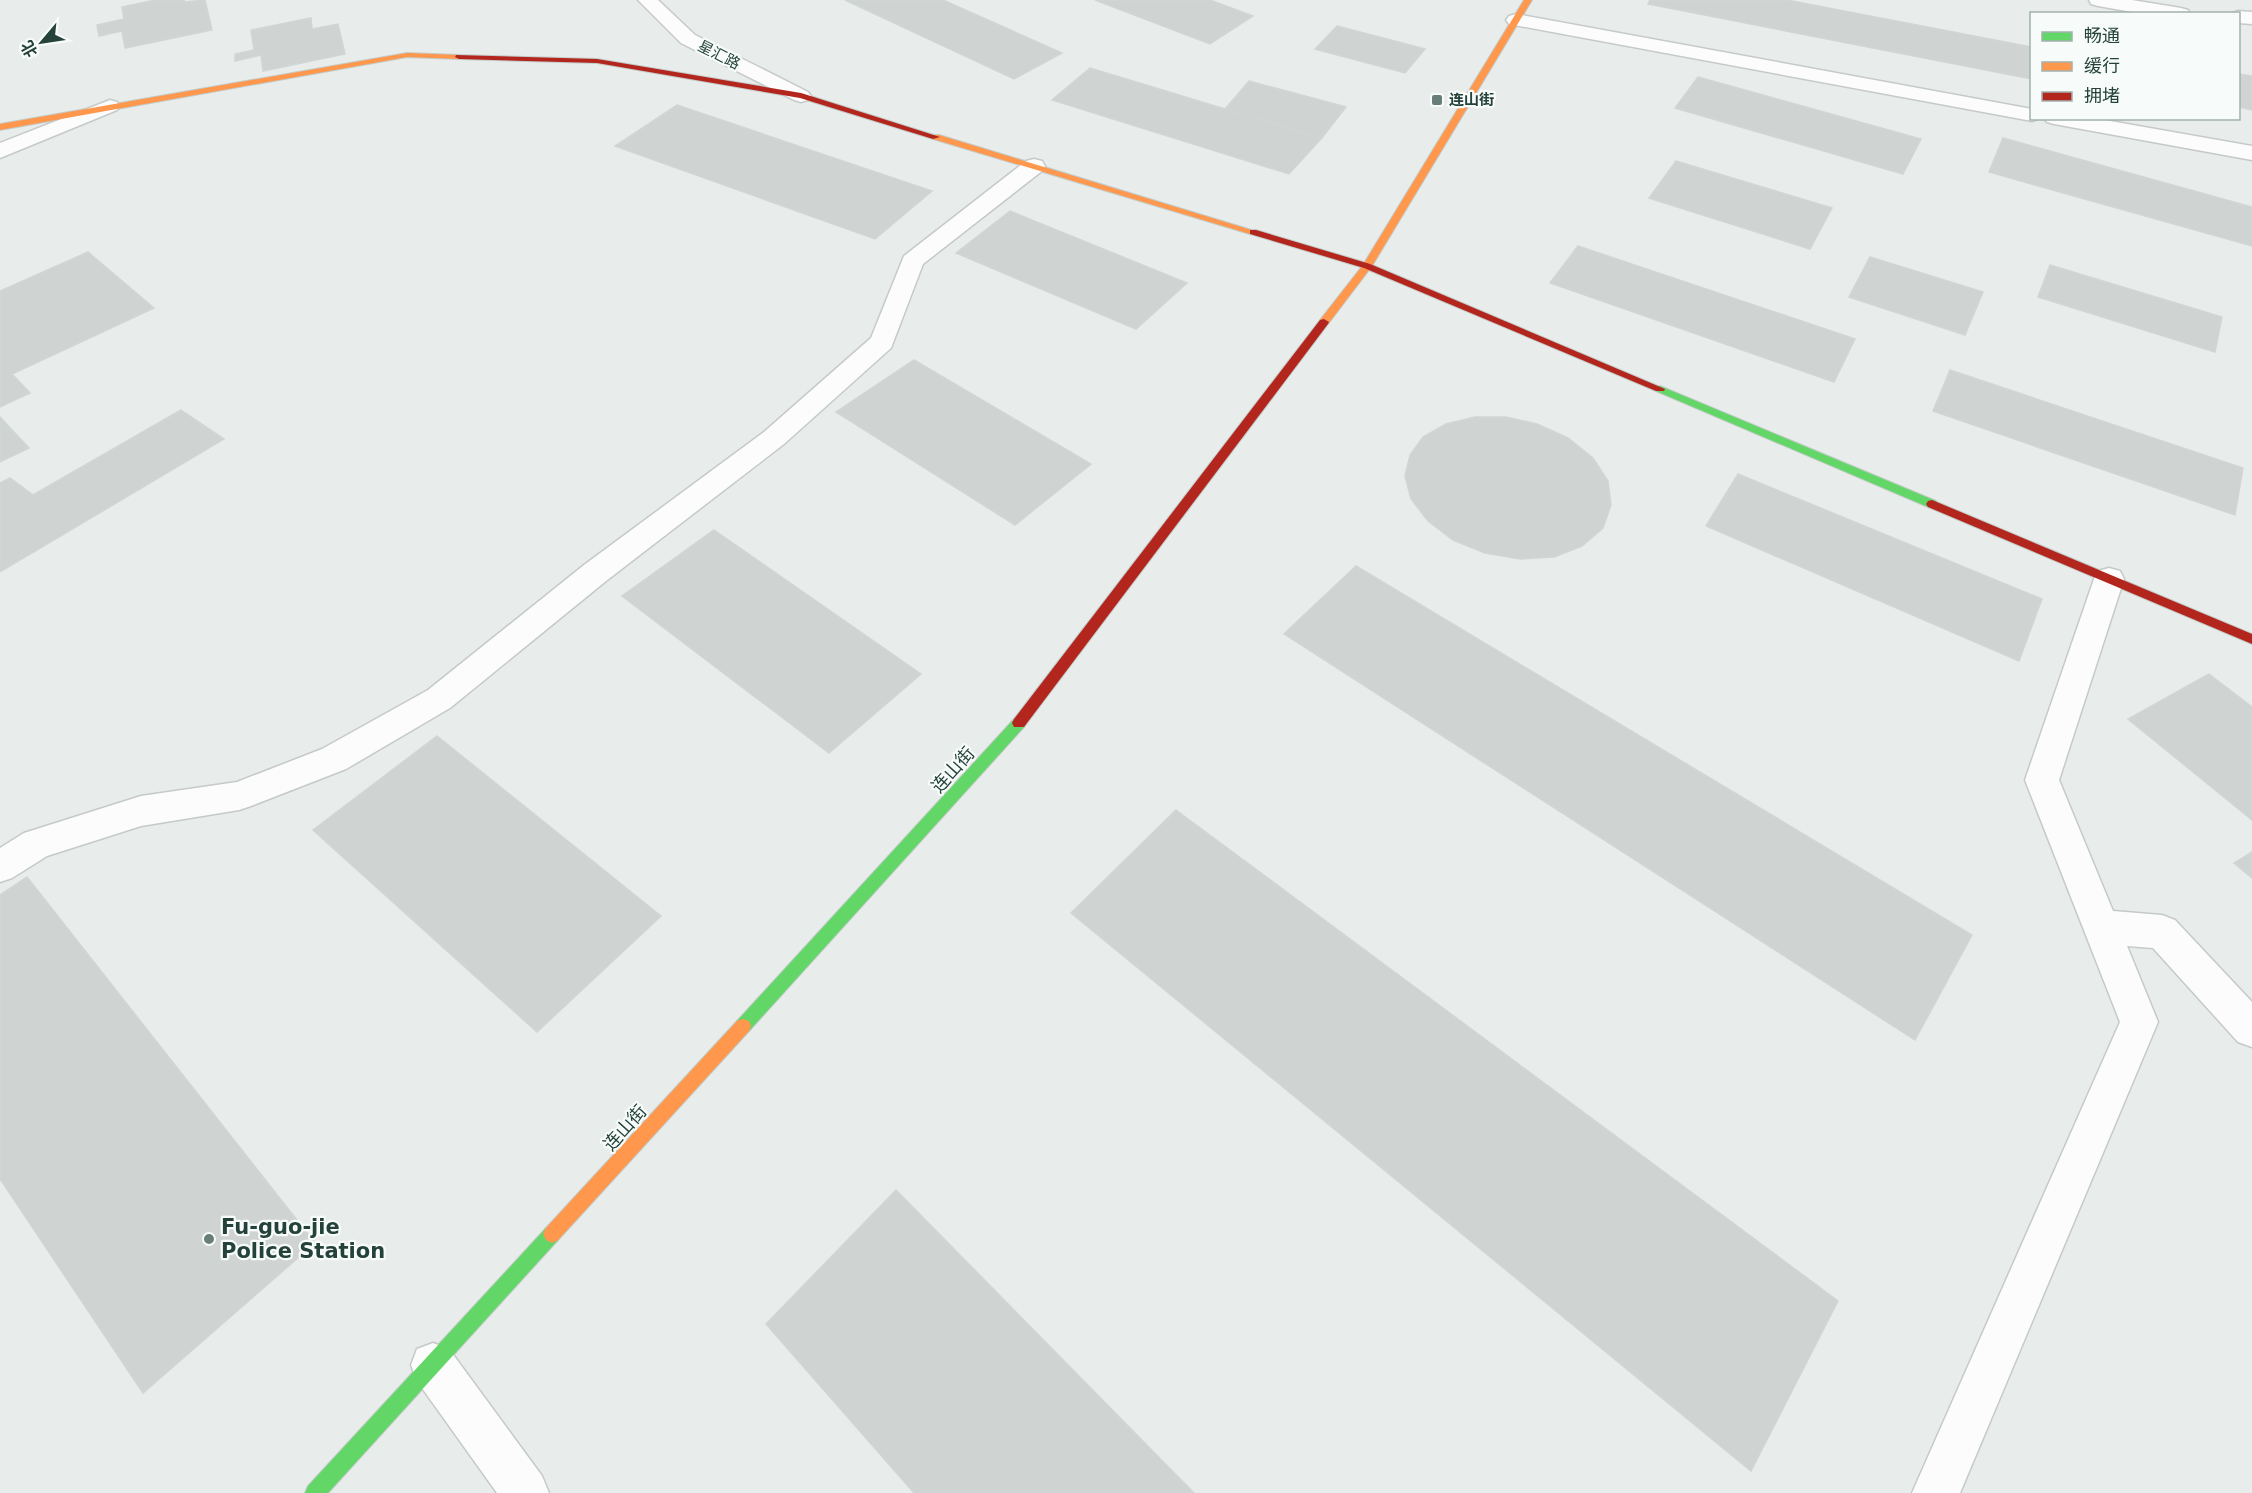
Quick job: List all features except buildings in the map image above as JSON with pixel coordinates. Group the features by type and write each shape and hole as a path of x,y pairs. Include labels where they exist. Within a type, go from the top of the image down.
{"street":[{"name":"星汇路","path":"647,0 688,39 801,96"},
{"name":"连山街","path":"315,1493 1017,726 1367,267 1528,0"},
{"path":"2098,0 2169,12"},
{"path":"1516,21 2030,115"},
{"path":"0,127 407,55 597,61 801,96 1367,267 2252,639"},
{"path":"0,151 110,106"},
{"path":"2065,120 2252,153"},
{"path":"0,867 36,844 141,811 239,796 324,764 439,699 595,573 774,438 882,342 912,261 1034,166"},
{"path":"1936,1493 2139,1022 2042,780 2109,579"},
{"path":"2101,927 2162,932 2252,1029"},
{"path":"433,1365 525,1493"}],"traffic: fast":[{"path":"1660,389 1932,504"},
{"path":"743,1026 1019,723"},
{"path":"315,1493 552,1234"}],"traffic: slow":[{"path":"1324,322 1367,266 1528,0"},
{"path":"0,127 407,55 459,57"},
{"path":"936,137 1253,232"},
{"path":"552,1234 743,1026"}],"traffic: jam":[{"path":"459,57 597,61 801,96 936,137"},
{"path":"1253,232 1367,266 1660,389"},
{"path":"1019,723 1324,322"},
{"path":"1932,504 2252,639"}],"place":[{"name":"连山街","path":"1437,100"},
{"name":"Fu-guo-jie Police Station","path":"209,1239"}]}
